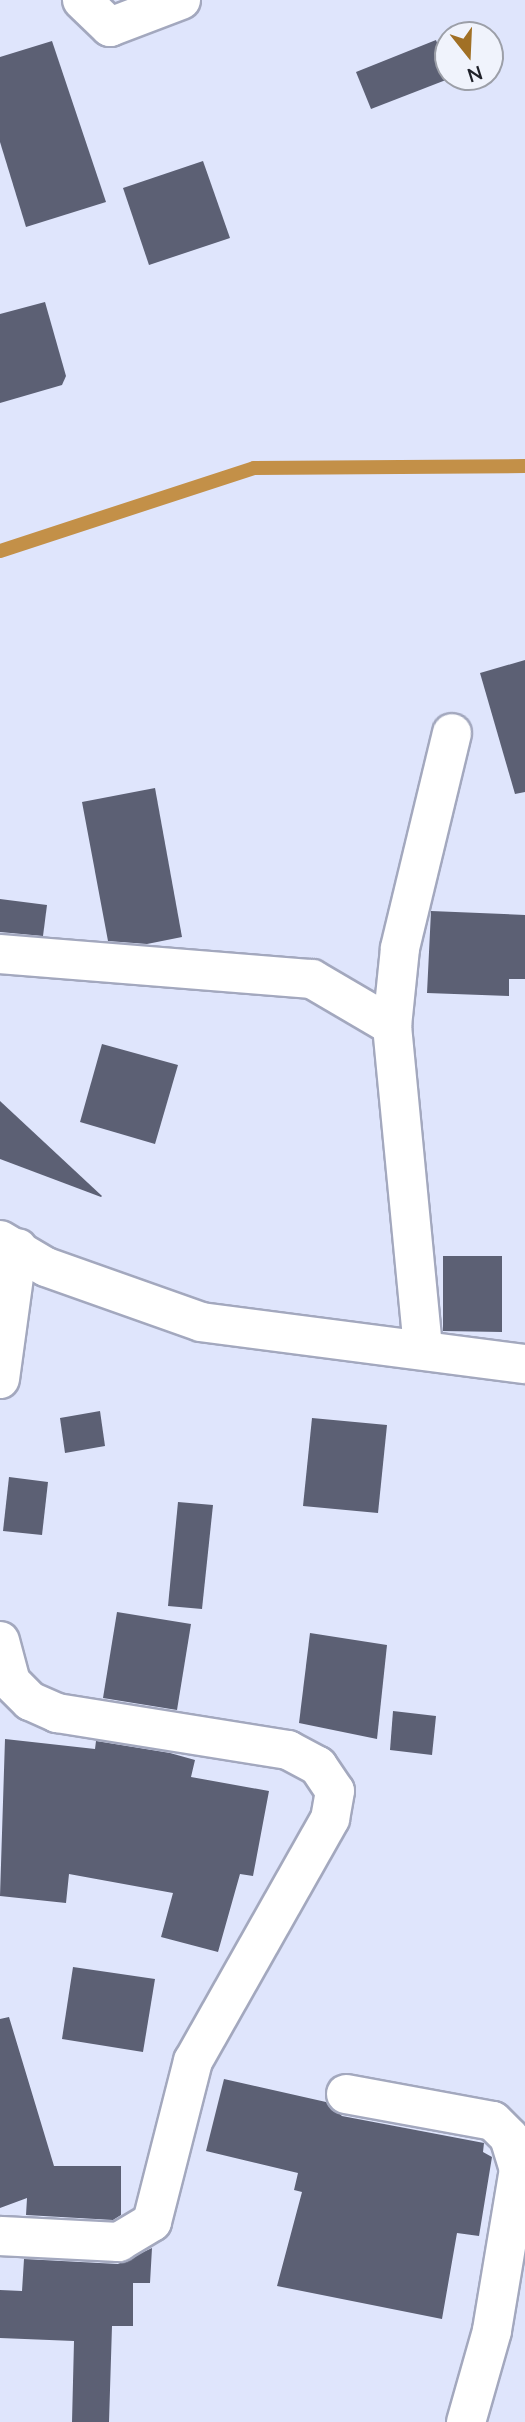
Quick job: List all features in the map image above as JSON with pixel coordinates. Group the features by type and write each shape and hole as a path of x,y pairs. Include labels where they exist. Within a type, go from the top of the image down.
{"street":[{"path":"82,0 110,27 181,0"},
{"path":"423,1350 392,1026 400,948 452,733"},
{"path":"0,954 312,979 392,1026"},
{"path":"0,1379 9,1244 46,1267 142,1306 201,1322 525,1364"},
{"path":"0,1642 11,1682 39,1705 288,1750 317,1766 335,1791 330,1819 193,2061 152,2222 119,2242 0,2236"},
{"path":"346,2094 493,2121 509,2137 519,2169 492,2330 466,2422"}],"building":[{"path":"52,41 106,202 26,227 0,142 0,57"},
{"path":"434,41 434,85 371,109 356,72"},
{"path":"203,161 230,238 149,265 123,188"},
{"path":"45,302 66,376 62,385 0,403 0,314"},
{"path":"525,660 525,792 515,794 480,673"},
{"path":"155,788 182,937 147,944 108,941 82,802"},
{"path":"0,899 47,905 43,936 0,932"},
{"path":"431,911 525,915 525,979 509,979 509,996 427,993"},
{"path":"102,1044 178,1065 155,1144 80,1122"},
{"path":"0,1101 102,1196 0,1159"},
{"path":"443,1256 502,1256 502,1332 443,1331"},
{"path":"100,1411 105,1446 65,1453 60,1418"},
{"path":"312,1418 387,1425 378,1513 303,1506"},
{"path":"9,1477 48,1482 42,1535 3,1531"},
{"path":"178,1502 213,1505 202,1609 168,1606"},
{"path":"117,1612 191,1624 177,1710 103,1698"},
{"path":"310,1633 387,1645 377,1739 299,1723"},
{"path":"393,1711 436,1716 432,1755 390,1750"},
{"path":"5,1739 95,1749 96,1741 170,1753 195,1760 191,1777 269,1791 253,1876 240,1874 218,1952 161,1937 173,1893 69,1874 66,1903 0,1896"},
{"path":"73,1967 155,1979 143,2052 62,2039"},
{"path":"9,2017 54,2166 121,2166 121,2215 113,2220 26,2215 27,2198 0,2208 0,2019"},
{"path":"224,2079 326,2102 342,2116 484,2143 483,2152 492,2157 479,2236 457,2233 442,2319 277,2286 302,2192 294,2190 298,2173 206,2151"},
{"path":"152,2248 150,2283 133,2283 133,2326 112,2326 109,2422 72,2422 74,2341 0,2338 0,2290 22,2291 24,2259 118,2264"}],"waterway":[{"path":"0,551 254,468 525,466"}]}
